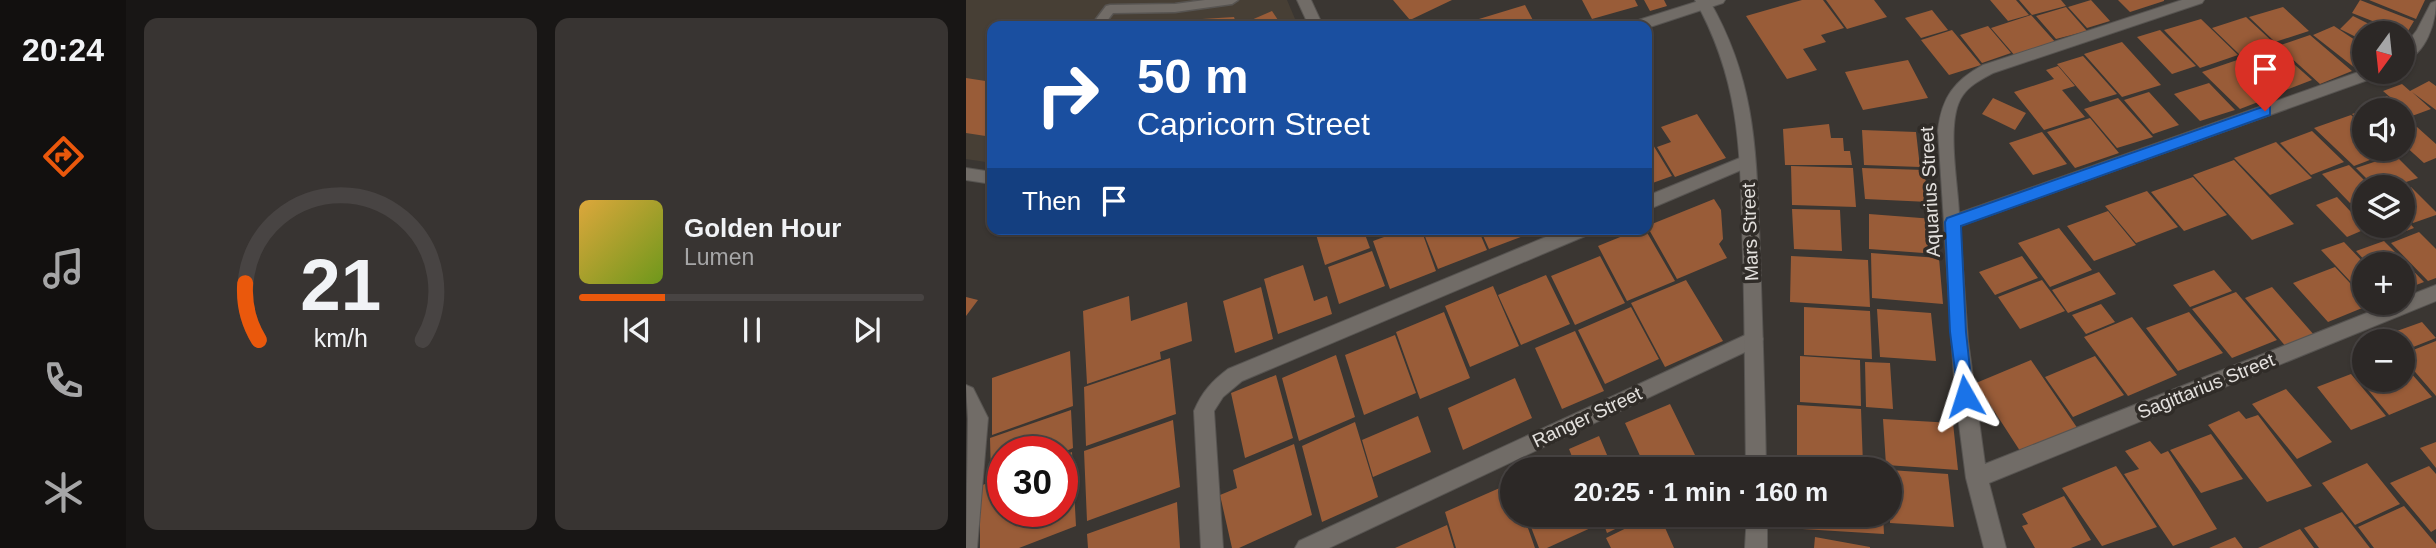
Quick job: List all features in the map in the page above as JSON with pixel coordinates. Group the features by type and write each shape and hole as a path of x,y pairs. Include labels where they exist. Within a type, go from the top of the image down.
{"street":[{"path":"1304,0 1314,21"},
{"name":"Aquarius Street","path":"1995,548 1976,478 1958,332 1946,130 1948,108 1955,91 1968,79 1988,69 2197,0"},
{"path":"1651,21 1708,1"},
{"name":"Mars Street","path":"1708,1 1731,53 1739,81 1748,161 1756,457"},
{"path":"2415,45 2436,6"},
{"path":"1953,222 2352,80"},
{"path":"1652,201 1748,161"},
{"path":"966,174 987,175"},
{"path":"1212,548 1204,411 1209,398 1219,386 1235,375 1570,235"},
{"name":"Sagittarius Street","path":"1976,478 2436,293"},
{"name":"Ranger Street","path":"1306,548 1754,339"},
{"path":"966,394 978,418 966,548"},
{"path":"1756,548 1757,527"}],"lane":[{"path":"1101,21 1110,9 1175,8 1232,0"}],"shaded area":[{"path":"966,0 1287,0 1296,21 987,21 987,162 966,159"}],"building":[{"path":"1393,0 1452,0 1410,20"},
{"path":"1582,0 1635,0 1638,6 1592,19"},
{"path":"1644,0 1664,0 1667,6 1650,11"},
{"path":"1802,0 1823,0 1844,28 1821,35 1826,42 1803,49 1817,70 1787,79 1746,16"},
{"path":"1826,0 1874,0 1887,17 1847,29"},
{"path":"1990,0 2016,0 2029,15 2008,21"},
{"path":"2019,0 2061,0 2066,6 2032,15"},
{"path":"2091,0 2110,21 2087,28 2068,7"},
{"path":"2118,0 2164,0 2164,1 2130,12"},
{"path":"2360,0 2414,21 2372,21 2352,13"},
{"path":"2369,0 2425,0 2416,19"},
{"path":"1525,5 1533,21 1472,21"},
{"path":"2066,7 2087,31 2056,39 2036,16"},
{"path":"2283,7 2309,31 2275,42 2249,17"},
{"path":"1932,10 1948,30 1921,38 1905,18"},
{"path":"1272,11 1279,21 1249,21"},
{"path":"2031,15 2057,44 2016,57 1991,28"},
{"path":"2353,16 2363,21 2352,21 2352,35 2340,29"},
{"path":"1234,17 1235,21 1186,21"},
{"path":"2246,17 2275,44 2240,55 2212,28"},
{"path":"2201,19 2238,55 2200,68 2164,30"},
{"path":"1988,26 2011,53 1982,63 1960,35"},
{"path":"2334,26 2352,38 2352,66 2313,35"},
{"path":"1952,30 1981,65 1949,75 1921,40"},
{"path":"2160,30 2196,66 2172,74 2137,37"},
{"path":"2310,35 2352,71 2320,84 2278,46"},
{"path":"2122,42 2161,85 2122,97 2084,54"},
{"path":"2276,48 2312,80 2286,90 2251,58"},
{"path":"2083,56 2117,94 2090,102 2057,64"},
{"path":"2246,57 2284,92 2240,109 2202,72"},
{"path":"1908,60 1928,98 1863,110 1845,72"},
{"path":"2058,66 2075,86 2062,90 2085,117 2044,130 2014,92 2054,79 2046,70"},
{"path":"966,78 987,81 987,136 966,133"},
{"path":"2429,81 2436,86 2436,110 2412,92 2431,109 2415,115 2415,98 2391,98 2383,91 2402,84 2410,91"},
{"path":"2209,83 2235,110 2200,121 2174,94"},
{"path":"2149,92 2179,125 2153,134 2124,100"},
{"path":"1993,98 2026,113 2015,130 1982,114"},
{"path":"2118,98 2153,137 2117,148 2084,109"},
{"path":"1697,114 1726,158 1675,177 1657,147 1671,142 1661,127"},
{"path":"2351,115 2352,161 2367,161 2354,166 2314,128"},
{"path":"2090,118 2119,153 2075,168 2047,132"},
{"path":"1829,124 1831,138 1843,138 1844,151 1850,151 1852,165 1785,165 1783,129"},
{"path":"2415,128 2436,144 2436,158 2424,163 2415,155"},
{"path":"1862,130 1916,132 1920,167 1864,165"},
{"path":"2312,131 2344,162 2311,175 2280,143"},
{"path":"2042,132 2067,164 2033,175 2009,143"},
{"path":"2276,142 2312,178 2270,195 2234,158"},
{"path":"1652,143 1672,176 1652,183"},
{"path":"2234,160 2294,224 2252,240 2193,175"},
{"path":"2377,161 2401,161 2415,175 2363,175 2356,168"},
{"path":"2349,165 2359,175 2352,175 2352,202 2350,203 2322,174"},
{"path":"1791,166 1853,168 1856,207 1792,205"},
{"path":"1862,168 1924,170 1929,202 1865,199"},
{"path":"2193,177 2227,215 2184,231 2151,192"},
{"path":"2147,191 2178,227 2136,243 2105,206"},
{"path":"2415,191 2436,212 2436,215 2415,222"},
{"path":"2337,197 2352,213 2352,235 2347,237 2316,205"},
{"path":"1714,199 1721,210 1723,239 1719,244 1727,258 1677,279 1652,235 1652,224"},
{"path":"1792,209 1840,210 1842,251 1794,249"},
{"path":"2108,211 2136,245 2094,261 2067,226"},
{"path":"1869,214 1934,219 1937,254 1869,249"},
{"path":"2059,228 2092,270 2050,287 2018,243"},
{"path":"2419,232 2436,249 2436,278 2428,281 2415,268 2415,252 2400,252 2391,243 2404,238 2415,238 2415,234"},
{"path":"1316,235 1365,235 1370,248 1325,265"},
{"path":"1390,235 1423,235 1436,271 1390,289 1373,241"},
{"path":"1424,235 1481,235 1487,250 1438,269"},
{"path":"1483,235 1526,235 1489,249"},
{"path":"1625,235 1648,235 1675,281 1627,301 1598,246"},
{"path":"2384,241 2395,252 2357,252"},
{"path":"2344,242 2354,252 2352,283 2321,250"},
{"path":"1372,251 1385,286 1339,304 1328,267"},
{"path":"1871,253 1939,258 1943,304 1872,298"},
{"path":"1600,256 1625,303 1575,325 1551,276"},
{"path":"1791,256 1868,260 1870,307 1790,302"},
{"path":"2022,256 2038,278 1995,295 1979,272"},
{"path":"1303,265 1314,301 1327,296 1332,314 1278,334 1264,279"},
{"path":"2335,267 2352,285 2352,312 2328,322 2293,283"},
{"path":"2214,270 2232,291 2190,307 2173,285"},
{"path":"2099,272 2116,294 2068,313 2052,290"},
{"path":"2415,273 2424,282 2415,285"},
{"path":"1546,275 1570,324 1521,345 1498,295"},
{"path":"1686,280 1723,341 1665,367 1631,303"},
{"path":"2042,280 2065,311 2020,329 1998,297"},
{"path":"1493,286 1519,346 1470,367 1445,306"},
{"path":"1261,287 1273,339 1235,353 1223,301"},
{"path":"2272,287 2315,336 2287,348 2245,298"},
{"path":"2236,292 2277,340 2232,358 2192,309"},
{"path":"1129,296 1131,321 1187,302 1192,341 1160,352 1161,359 1087,384 1083,311"},
{"path":"966,297 978,300 966,316"},
{"path":"2101,304 2115,322 2086,334 2072,315"},
{"path":"1631,307 1659,359 1605,384 1578,330"},
{"path":"1804,307 1870,311 1872,359 1804,355"},
{"path":"1877,309 1931,313 1936,361 1880,357"},
{"path":"1444,312 1470,378 1420,399 1396,332"},
{"path":"2189,312 2223,353 2178,371 2146,328"},
{"path":"2132,317 2177,375 2128,396 2084,337"},
{"path":"2422,322 2436,338 2415,346 2415,329 2402,329"},
{"path":"1575,331 1604,391 1562,409 1535,348"},
{"path":"1395,335 1416,393 1364,415 1345,355"},
{"path":"2436,341 2436,396 2415,372 2415,349"},
{"path":"1070,351 1073,406 992,435 992,378"},
{"path":"1336,355 1355,417 1299,441 1282,378"},
{"path":"1800,356 1860,360 1861,406 1800,402"},
{"path":"2095,356 2124,395 2073,417 2045,377"},
{"path":"1170,358 1176,414 1086,446 1084,387"},
{"path":"2031,360 2078,429 2022,454 1976,383"},
{"path":"1865,362 1890,363 1893,409 1866,407"},
{"path":"2351,374 2352,392 2366,392 2386,416 2351,430 2317,387"},
{"path":"1276,375 1293,438 1245,458 1231,393"},
{"path":"1515,378 1532,418 1463,450 1448,408"},
{"path":"2415,378 2432,397 2389,415 2370,392 2415,392"},
{"path":"2286,389 2332,442 2297,459 2252,404"},
{"path":"1670,404 1695,455 1641,457 1625,423"},
{"path":"1797,405 1861,409 1863,457 1797,457"},
{"path":"1071,410 1072,436 996,436"},
{"path":"2239,411 2246,419 2258,415 2312,486 2267,502 2208,425"},
{"path":"1418,416 1431,452 1373,477 1362,440"},
{"path":"1883,419 1953,423 1958,470 1902,466 1902,457 1885,457"},
{"path":"1173,420 1180,487 1087,521 1084,451"},
{"path":"1355,422 1378,497 1322,522 1302,446"},
{"path":"2211,434 2243,479 2201,493 2170,450"},
{"path":"1599,436 1608,457 1572,457 1569,449"},
{"path":"2150,441 2161,454 2168,451 2217,529 2173,546 2124,474 2139,469 2125,451"},
{"path":"2436,442 2436,468 2420,448"},
{"path":"1294,444 1312,515 1239,548 1232,548 1220,495 1237,488 1233,470"},
{"path":"2367,463 2400,504 2355,525 2322,483"},
{"path":"2116,466 2157,527 2102,546 2062,488"},
{"path":"2429,466 2436,474 2436,529 2431,532 2390,483"},
{"path":"1902,471 1948,474 1954,527 1902,524"},
{"path":"987,483 987,527 1073,527 1019,548 980,548 980,486"},
{"path":"1500,488 1500,527 1528,527 1535,548 1456,548 1445,512"},
{"path":"2064,496 2091,540 2071,548 2035,548 2022,526 2028,524 2022,514"},
{"path":"1177,502 1180,548 1088,548 1087,534"},
{"path":"2404,506 2436,544 2436,548 2374,548 2358,527"},
{"path":"2342,512 2370,548 2319,548 2304,528"},
{"path":"1447,525 1454,548 1395,548"},
{"path":"1531,527 1593,527 1547,548 1539,548"},
{"path":"1605,527 1619,527 1607,533"},
{"path":"1628,527 1665,527 1674,548 1611,548 1606,538"},
{"path":"1884,527 1884,534 1802,529"},
{"path":"2300,529 2314,548 2258,548"},
{"path":"1815,537 1870,547 1870,548 1814,548"},
{"path":"2235,537 2243,548 2209,548"}],"route":[{"path":"1965,396 1958,332 1953,222 2265,111"}]}
